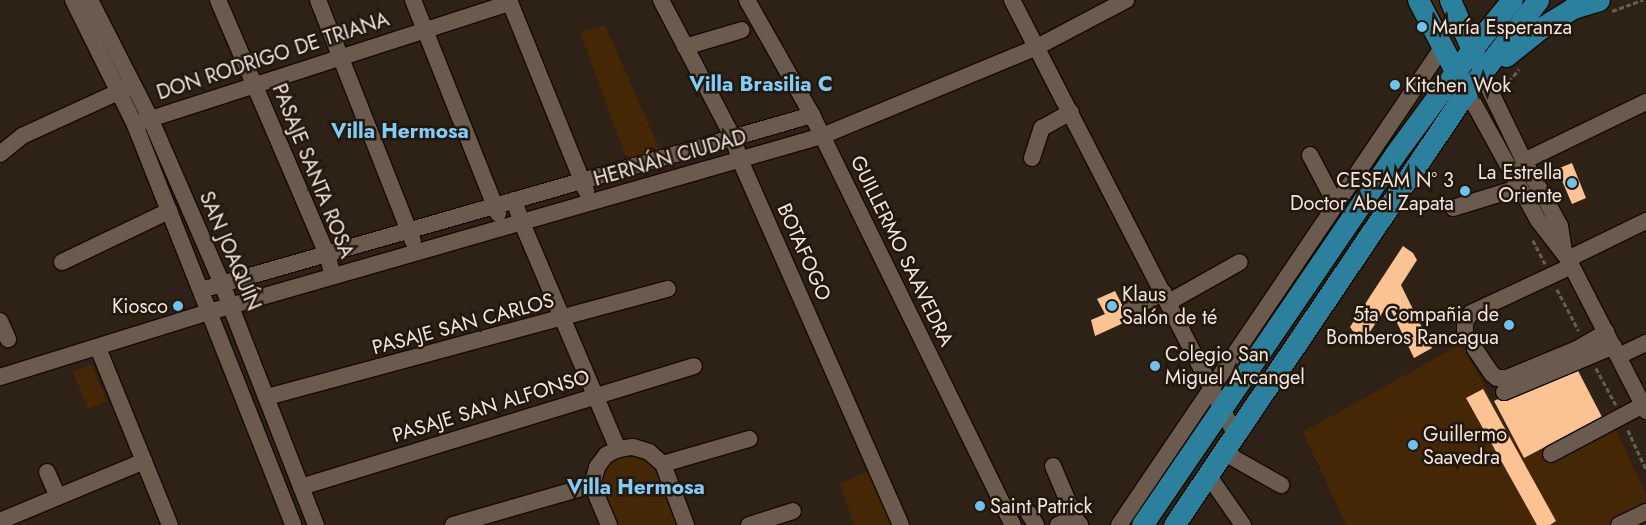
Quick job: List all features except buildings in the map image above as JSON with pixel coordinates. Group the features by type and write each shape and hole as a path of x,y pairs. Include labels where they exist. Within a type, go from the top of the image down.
{"main road":[{"path":"1418,0 1461,83"},
{"path":"1450,0 1482,74"},
{"path":"1174,525 1461,83 1472,49 1512,0"},
{"path":"1482,74 1538,0"},
{"path":"1142,525 1394,154 1461,83 1482,74 1549,23 1573,8 1603,6"},
{"path":"1160,525 1169,500 1169,485"}],"street":[{"name":"SAN JOAQUÍN","path":"73,0 118,92 143,122 222,284 316,525"},
{"name":"SAN JOAQUÍN","path":"90,0 134,86 169,211 293,525"},
{"name":"PASAJE SANTA ROSA","path":"218,0 327,254 333,276"},
{"path":"318,0 417,252"},
{"path":"413,0 502,228"},
{"name":"BOTAFOGO","path":"661,0 733,138 740,160 900,525"},
{"name":"GUILLERMO SAAVEDRA","path":"747,0 812,116 1013,525"},
{"path":"1012,0 1212,385 1221,408 1235,433"},
{"name":"HERNÁN CIUDAD","path":"0,378 209,312 822,136 1037,47 1126,0"},
{"name":"DON RODRIGO DE TRIANA","path":"143,122 510,1 583,181 590,203"},
{"path":"685,47 742,30"},
{"path":"1119,525 1442,48"},
{"path":"1482,74 1524,161 1560,226 1568,259"},
{"path":"1461,83 1518,188 1548,235 1568,259 1645,408 1622,417 1550,454"},
{"name":"DON RODRIGO DE TRIANA","path":"0,154 22,136 134,86"},
{"path":"1524,161 1646,102"},
{"path":"1032,158 1042,128 1070,112"},
{"name":"HERNÁN CIUDAD","path":"201,290 812,116"},
{"path":"1310,155 1330,193 1337,202"},
{"path":"1453,208 1518,188"},
{"path":"514,200 618,449"},
{"path":"62,262 169,211"},
{"path":"1465,331 1465,322 1471,313 1550,275 1568,259 1646,221"},
{"path":"1130,310 1166,297 1240,262"},
{"name":"PASAJE SAN CARLOS","path":"267,398 564,319 668,289"},
{"path":"0,320 8,339"},
{"path":"1476,349 1492,374 1497,378 1507,378 1587,350 1613,345 1646,343"},
{"path":"98,348 170,525"},
{"path":"1504,392 1587,350"},
{"name":"PASAJE SAN ALFONSO","path":"301,487 694,366"},
{"path":"663,464 749,439"},
{"path":"609,525 592,485 597,468 606,455 618,449 634,447 650,452 663,464 686,525"},
{"path":"1223,452 1281,485"},
{"path":"0,521 144,462"},
{"path":"1053,466 1078,521 1058,525"},
{"path":"47,472 58,497"},
{"path":"1208,475 1243,525"},
{"path":"453,525 592,485"},
{"path":"749,525 793,511"},
{"path":"1619,525 1646,512"}],"path":[{"path":"1603,6 1643,0"},
{"path":"1492,96 1505,88 1524,65"},
{"path":"1530,233 1646,469"}],"shaded area":[{"path":"1426,0 1443,0 1463,49 1456,58"},
{"path":"605,25 664,159 630,169 580,32"},
{"name":"Guillermo Saavedra","path":"1461,344 1524,458 1609,415 1646,494 1646,525 1346,525 1303,432"},
{"path":"91,364 107,401 88,409 73,372"},
{"path":"649,452 686,525 609,525 597,467 606,455"},
{"path":"874,469 898,525 854,525 840,483"}],"place":[{"name":"María Esperanza","path":"1422,27"},
{"name":"Kitchen Wok","path":"1395,85"},
{"name":"La Estrella Oriente","path":"1572,183"},
{"name":"CESFAM N° 3 Doctor Abel Zapata","path":"1465,191"},
{"name":"Kiosco","path":"178,306"},
{"name":"Klaus Salón de té","path":"1112,306"},
{"name":"5ta Compañia de Bomberos Rancagua","path":"1509,325"},
{"name":"Colegio San Miguel Arcangel","path":"1155,366"},
{"name":"Guillermo Saavedra","path":"1413,445"},
{"name":"Saint Patrick","path":"980,506"}],"district":[{"name":"Villa Brasilia C","path":"761,84"},
{"name":"Villa Hermosa","path":"400,131"},
{"name":"Villa Hermosa","path":"636,487"}]}
